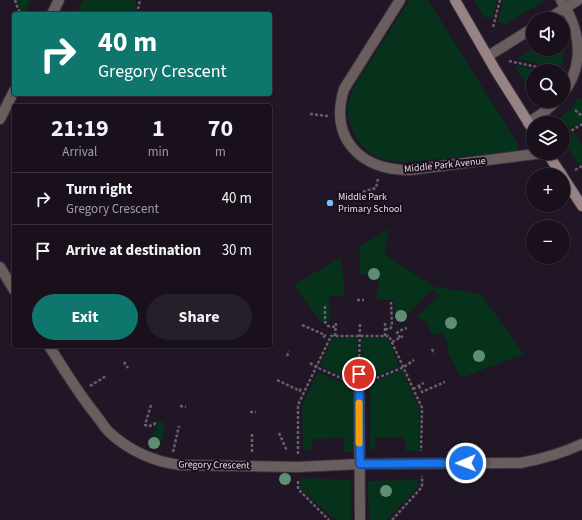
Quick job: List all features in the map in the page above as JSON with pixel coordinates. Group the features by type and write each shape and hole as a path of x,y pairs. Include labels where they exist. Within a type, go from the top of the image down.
{"street":[{"path":"53,12 59,0"},
{"name":"Middle Park Avenue","path":"400,0 344,88 341,98 340,117 343,132 355,151 373,164 389,169 409,170 526,155"},
{"path":"455,0 526,118"},
{"path":"555,12 563,4 578,0"},
{"path":"563,4 571,18 577,39 577,61 575,72 570,83"},
{"path":"488,56 526,32"},
{"path":"0,119 12,95"},
{"path":"540,116 549,108"},
{"path":"570,188 582,206"},
{"path":"0,266 12,287"},
{"name":"Gregory Crescent","path":"50,348 86,403 108,431 134,450 149,458 171,464 298,466 520,463 540,460 568,451 582,444"},
{"path":"359,374 360,520"}],"path":[{"path":"15,0 20,12"},
{"path":"137,12 140,0"},
{"path":"493,27 500,0"},
{"path":"509,61 526,65"},
{"path":"575,110 582,116"},
{"path":"310,114 340,117"},
{"path":"570,132 582,124"},
{"path":"575,170 582,166"},
{"path":"358,193 376,188"},
{"path":"385,329 390,329 392,326 391,302"},
{"path":"325,306 326,322 328,326 336,327"},
{"path":"335,336 336,322"},
{"path":"359,374 360,323"},
{"path":"386,323 386,336"},
{"path":"302,325 325,335 322,339 328,341"},
{"path":"392,342 402,337 397,333 399,331 407,328"},
{"path":"404,366 414,360"},
{"path":"310,363 316,367"},
{"path":"124,364 128,368"},
{"path":"79,392 106,376"},
{"path":"277,380 300,390 300,387 306,390"},
{"path":"419,386 422,392 445,382"},
{"path":"413,389 424,383"},
{"path":"151,405 145,425 154,425 156,421"},
{"path":"180,406 184,407"},
{"path":"171,464 179,426"},
{"path":"252,433 252,466"},
{"path":"279,433 287,451"},
{"path":"392,520 422,487 422,464"}],"green space":[{"path":"16,0 31,0 25,12 22,12"},
{"path":"83,0 136,0 135,12 77,12"},
{"path":"410,0 428,0 518,144 518,151 401,162 375,156 364,148 359,142 352,129 349,119 349,99 361,75"},
{"path":"474,0 497,0 492,19 484,17"},
{"path":"503,0 544,1 506,24 498,22"},
{"path":"526,53 526,56 563,56 562,64 540,64 516,59"},
{"path":"514,65 526,68 526,85"},
{"path":"578,98 582,99 582,122 570,130 570,116 562,116 571,108"},
{"path":"574,132 582,145 582,163 579,165 570,151 570,135"},
{"path":"389,229 384,254 435,287 481,294 524,354 461,378 446,349 449,347 442,332 433,336 425,321 417,317 439,296 433,289 401,320 395,319 394,300 376,299 380,277 360,274 360,246"},
{"path":"341,257 345,296 329,296 330,322 321,322 294,285"},
{"path":"332,338 357,338 357,362 349,368 347,378 320,366"},
{"path":"361,338 388,338 399,366 374,377 371,366 362,362"},
{"path":"402,370 419,408 419,451 406,451 405,438 375,437 375,450 370,449 370,388 377,381"},
{"path":"318,372 355,388 355,452 344,452 344,438 312,439 311,450 303,450 302,406"},
{"path":"158,421 165,423 160,447 147,443 151,441"},
{"path":"301,478 351,480 351,520 335,520 300,488"},
{"path":"418,480 418,487 387,520 369,520 368,481"}],"slow traffic":[{"path":"359,403 359,443"}],"place":[{"name":"Middle Park Primary School","path":"330,203"}],"route":[{"path":"359,374 360,464 466,463"}]}
